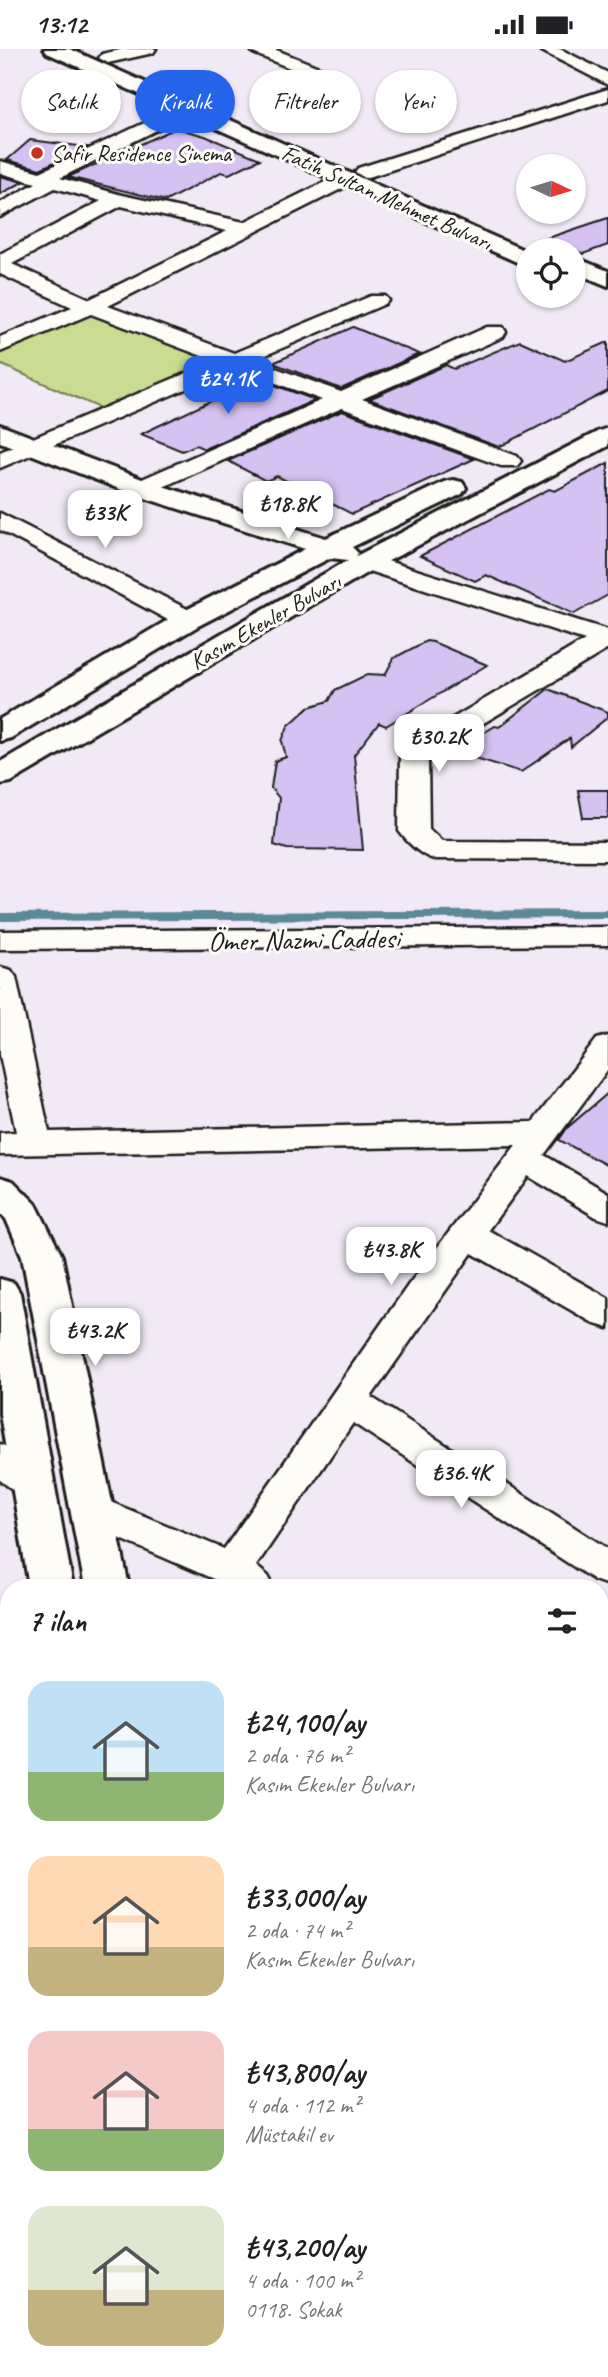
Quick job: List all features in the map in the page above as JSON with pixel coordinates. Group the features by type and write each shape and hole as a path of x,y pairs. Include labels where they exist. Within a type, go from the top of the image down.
{"street":[{"name":"Fatih Sultan Mehmet Bulvarı","path":"54,49 135,85"},
{"path":"99,54 147,49"},
{"path":"259,49 311,70"},
{"path":"554,52 582,49"},
{"path":"554,52 608,80"},
{"name":"Fatih Sultan Mehmet Bulvarı","path":"99,54 516,254"},
{"path":"0,345 90,307 356,175 608,94"},
{"name":"Fatih Sultan Mehmet Bulvarı","path":"235,127 516,239"},
{"path":"0,211 47,180 138,133"},
{"path":"0,167 118,200 247,229"},
{"path":"0,264 118,200"},
{"path":"0,264 90,307 509,461"},
{"path":"586,269 608,279"},
{"path":"586,285 608,295"},
{"path":"0,461 378,299"},
{"path":"0,318 34,331"},
{"path":"141,488 495,332"},
{"name":"Kasım Ekenler Bulvarı","path":"0,732 188,620 608,411"},
{"path":"0,433 141,488 608,638"},
{"name":"Kasım Ekenler Bulvarı","path":"0,775 365,562 608,436"},
{"path":"0,520 188,620"},
{"path":"608,638 414,753 414,831 434,850 608,851"},
{"name":"Ömer Nazmi Caddesi","path":"0,940 608,936"},
{"path":"0,977 34,1144"},
{"path":"91,1509 243,1579 347,1400 533,1145 603,1061"},
{"path":"0,1144 533,1145 608,1209"},
{"path":"0,1190 22,1213 42,1256 105,1579"},
{"path":"467,1234 608,1315"},
{"path":"0,1293 50,1579"},
{"path":"347,1400 608,1569"},
{"path":"0,1459 33,1484"}],"green space":[{"path":"90,315 219,361 102,409 0,364 0,353"}],"building":[{"path":"165,133 194,133 260,159 229,174 221,172 166,201 68,177"},
{"path":"30,140 87,147 40,169 7,160"},
{"path":"0,176 23,182 0,194"},
{"path":"608,218 608,245 586,253 586,238 548,238"},
{"path":"353,327 419,354 341,389 273,363"},
{"path":"520,341 565,361 608,342 608,391 499,447 369,399 446,365 454,369"},
{"path":"258,379 315,400 204,449 196,445 182,451 141,434"},
{"path":"342,411 474,459 352,514 277,476 266,481 228,461"},
{"path":"608,463 608,595 574,614 486,575 475,581 420,556 549,489 555,491"},
{"path":"426,641 487,665 386,726 379,723 354,755 363,850 287,849 274,845 279,798 271,788 275,761 286,757 282,741 288,726 309,707 329,701 335,690 368,674 385,675 394,658"},
{"path":"548,689 608,712 608,717 571,747 570,738 521,772 453,751 495,726 499,727"},
{"path":"578,790 608,790 608,818 583,818"},
{"path":"608,1093 608,1166 559,1140 567,1128"}],"waterway":[{"path":"0,917 608,914"}],"place":[{"name":"Safir Residence Sinema","path":"37,153"}]}
